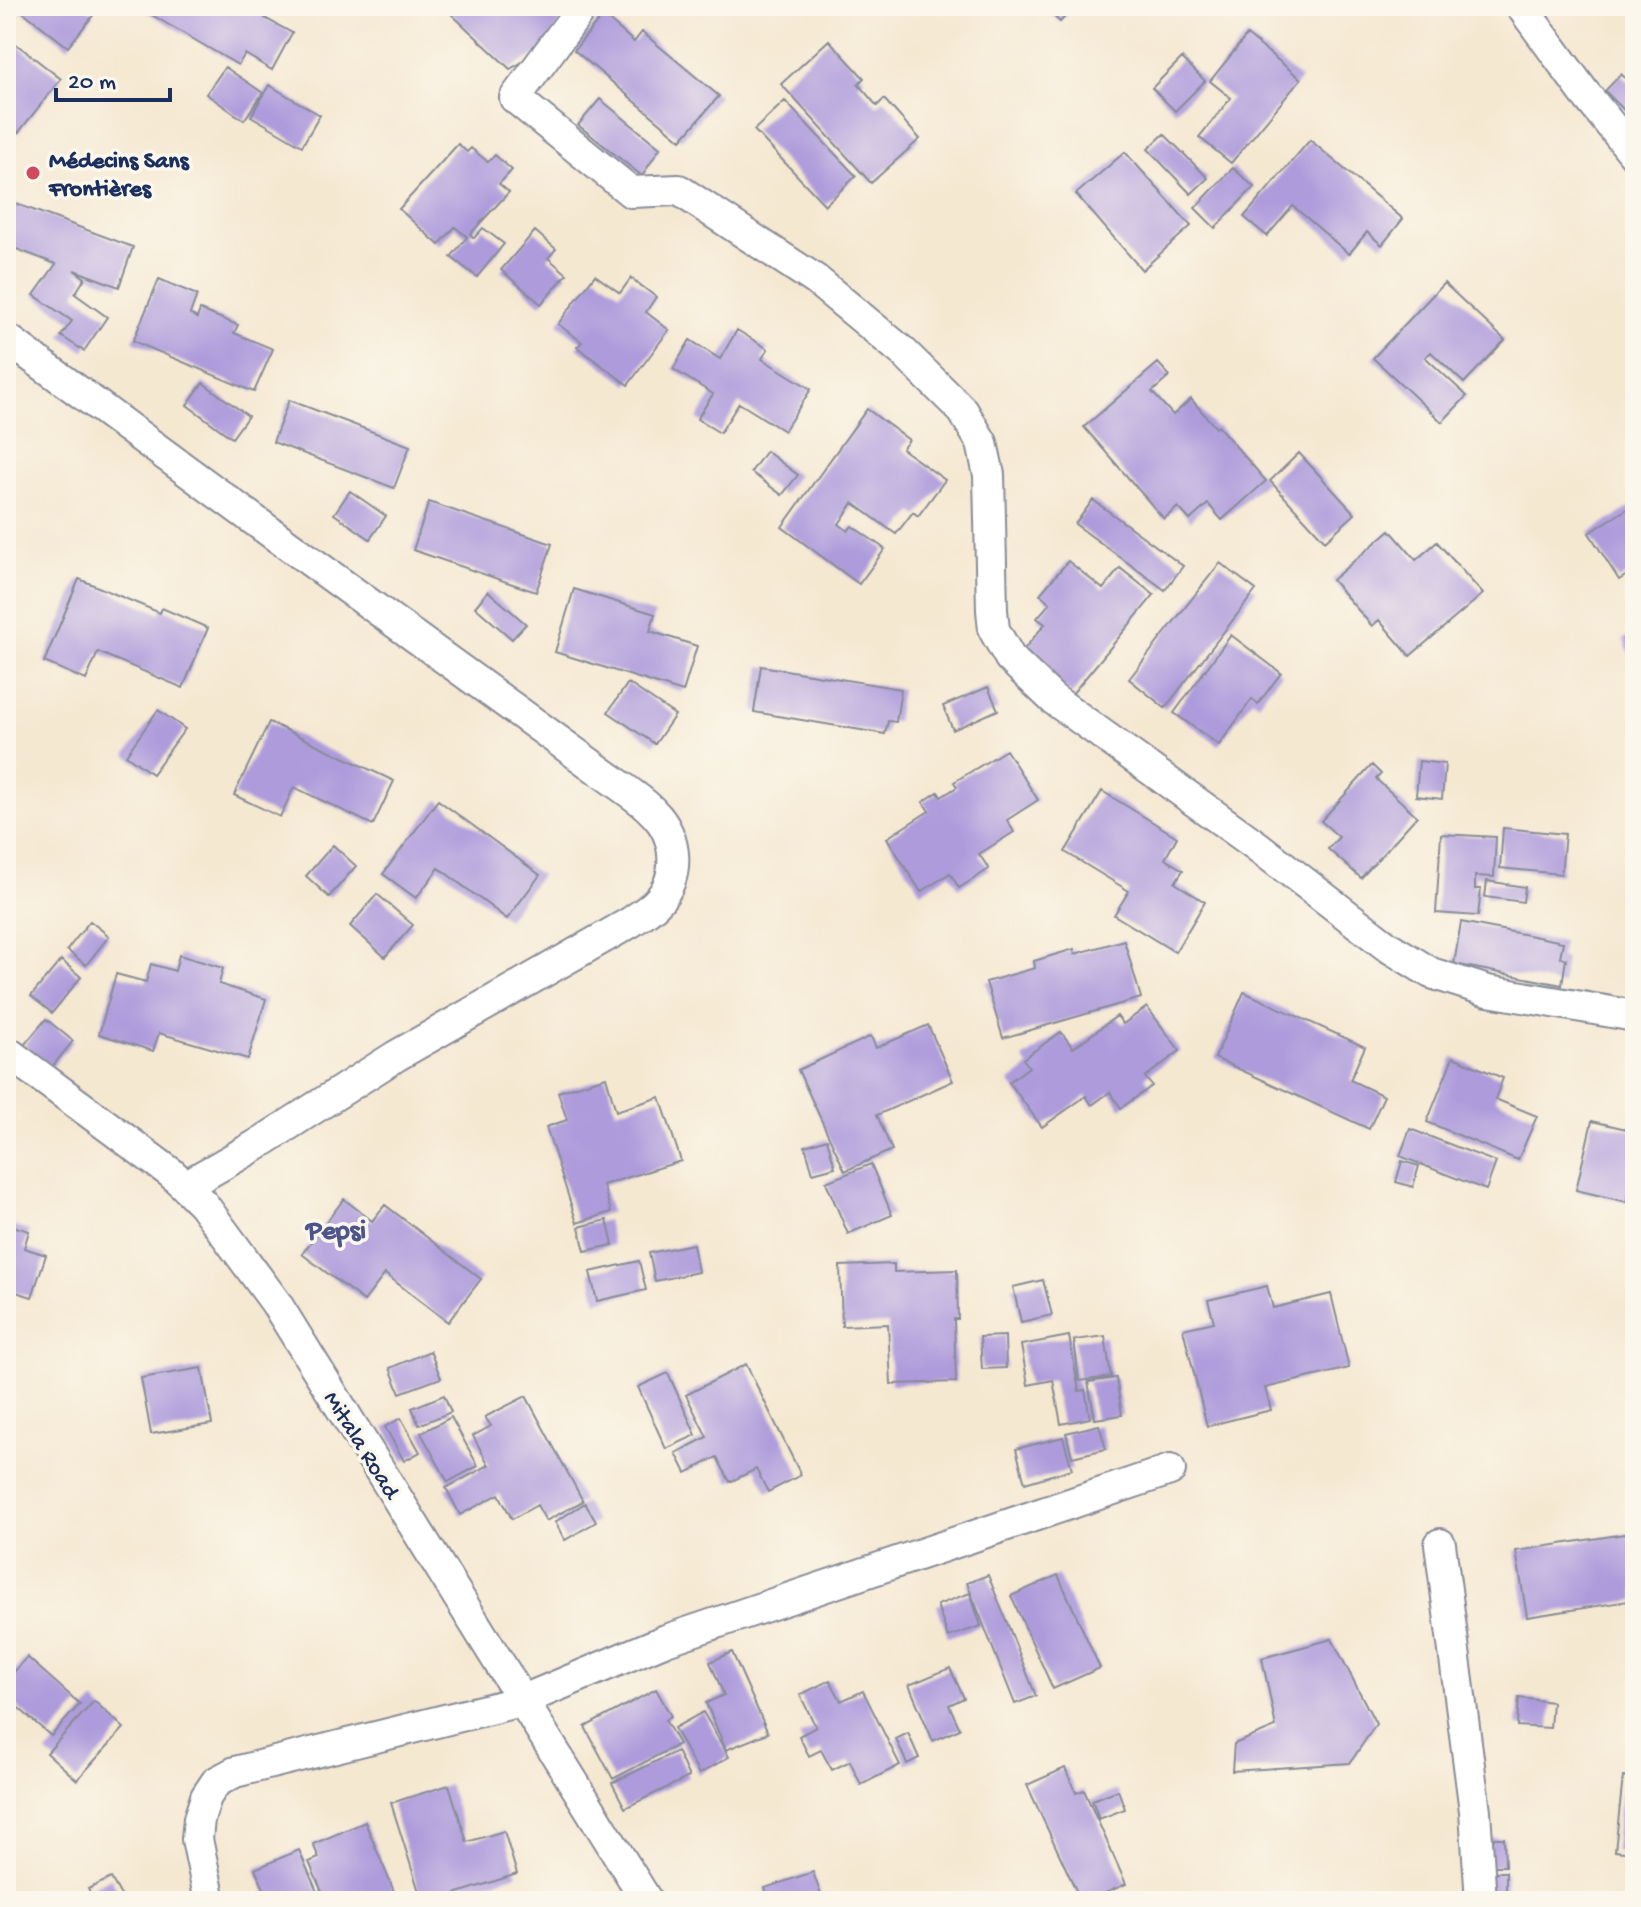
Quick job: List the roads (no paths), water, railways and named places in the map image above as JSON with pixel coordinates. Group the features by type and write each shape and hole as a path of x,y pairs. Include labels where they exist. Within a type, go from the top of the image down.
{"street":[{"path":"583,6 515,98 631,192 679,190 816,280 903,352 963,411 982,443 989,475 994,630 1010,658 1053,699 1257,846 1387,946 1431,973 1488,991 1635,1016"},
{"path":"1521,6 1583,91 1635,155"},
{"path":"6,338 629,792 655,813 667,830 674,855 671,880 658,902 631,922 396,1056 255,1146 185,1186"},
{"name":"Mitala Road","path":"6,1051 171,1173 203,1204 276,1303 647,1901"},
{"path":"210,1901 197,1839 199,1819 206,1797 216,1782 235,1772 521,1701 666,1640 1170,1470"},
{"path":"1440,1544 1475,1811 1481,1901"}],"place":[{"name":"Médecins Sans Frontières","path":"33,173"}],"district":[{"name":"Pepsi","path":"336,1228"}]}
